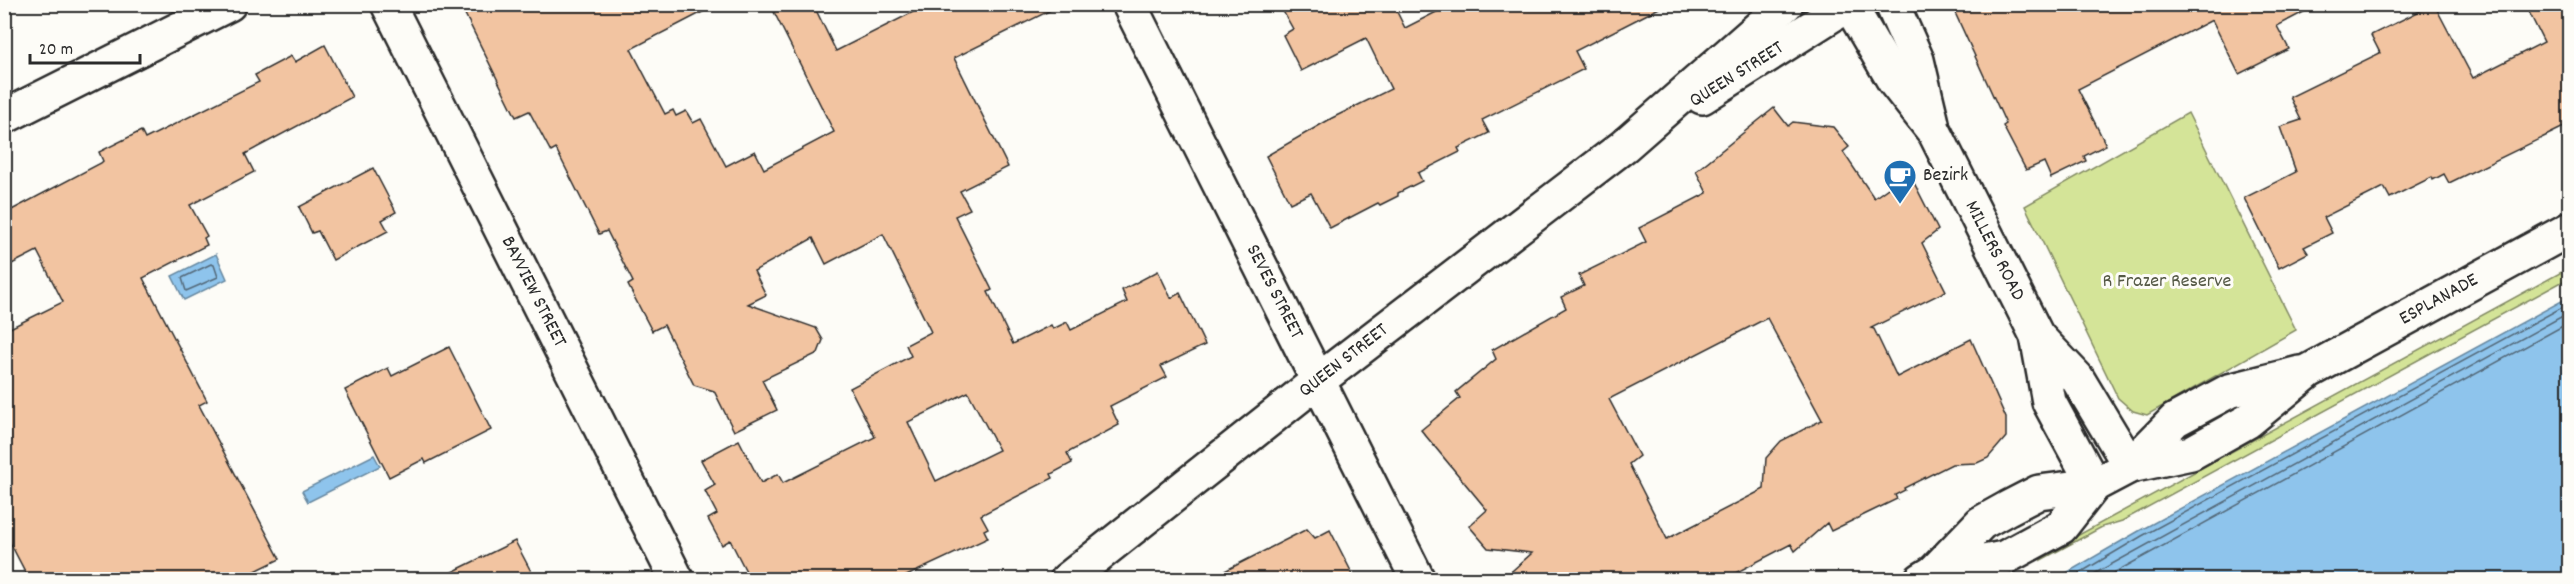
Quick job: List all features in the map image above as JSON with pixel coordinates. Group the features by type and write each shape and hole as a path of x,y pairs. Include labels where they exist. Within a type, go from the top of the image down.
{"street":[{"path":"4,117 229,4"},
{"name":"BAYVIEW STREET","path":"388,4 677,579"},
{"name":"SEVES STREET","path":"1129,4 1418,579"},
{"name":"QUEEN STREET","path":"1067,579 1319,380 1624,146 1786,4"},
{"name":"MILLERS ROAD","path":"1892,4 1917,60 1935,133"},
{"name":"QUEEN STREET","path":"1624,146 1849,5"},
{"name":"MILLERS ROAD","path":"1849,5 1894,81 1935,133 2037,336 2049,402 2094,485"},
{"name":"ESPLANADE","path":"1928,576 2004,558 2061,527 2094,485 2130,466 2175,420 2229,391 2309,371 2570,229"},
{"name":"MILLERS ROAD","path":"2037,336 2078,378 2130,466"}],"green space":[{"name":"R Frazer Reserve","path":"2188,113 2296,330 2147,415 2133,411 2118,398 2025,206"},
{"path":"2569,268 2569,278 2122,521 2102,527 2041,560 2042,555"}],"water":[{"path":"216,254 227,279 184,300 172,276"},
{"path":"2569,297 2569,579 2056,579 2139,531"},
{"path":"374,455 380,466 308,502 302,491"}],"building":[{"path":"460,4 718,4 631,49 665,114 673,110 676,116 686,111 693,123 701,119 726,166 755,151 764,169 834,132 770,4 813,4 836,51 929,4 1063,4 954,58 1008,167 960,191 970,209 955,216 992,290 988,292 1013,344 1051,325 1053,329 1067,322 1071,330 1127,302 1122,290 1158,271 1171,298 1180,293 1205,345 1161,366 1167,377 1110,406 1119,425 1067,453 1072,463 1051,474 1053,478 981,515 988,528 984,530 988,538 900,579 750,579 730,540 722,545 708,519 717,514 705,491 715,485 701,460 739,440 761,483 778,474 783,483 875,437 850,388 911,356 906,345 931,332 883,234 826,264 813,238 754,271 766,295 748,304 816,328 823,340 818,353 762,380 777,410 734,431 714,391 694,385 664,325 652,331 628,285 633,282 607,231 599,234 556,149 551,152 529,111 516,117","holes":["968,392 999,450 936,481 908,422"]},
{"path":"1279,4 1393,4 1405,28 1452,4 1667,4 1575,51 1584,69 1482,120 1489,133 1458,148 1460,152 1418,173 1422,181 1398,193 1398,196 1380,205 1378,203 1330,228 1311,193 1290,203 1266,156 1332,118 1391,89 1366,38 1301,71 1283,35 1293,29"},
{"path":"1951,4 2319,4 2277,26 2289,49 2239,74 2212,20 2078,89 2106,145 2084,156 2086,161 2051,178 2044,162 2026,170 2003,126 2006,124"},
{"path":"2434,4 2473,78 2544,42 2525,4 2570,4 2570,124 2449,183 2444,174 2433,180 2432,177 2390,198 2384,187 2324,217 2332,233 2304,247 2308,253 2279,268 2244,198 2296,172 2280,127 2301,120 2290,97 2380,53 2371,35"},
{"path":"325,45 352,97 245,154 254,172 190,205 207,236 204,238 207,245 143,278 207,401 199,405 280,559 239,579 29,579 4,531 4,331 63,302 37,251 4,268 4,214 101,163 103,161 99,152 141,131 145,139 259,82 255,75 291,56 295,62"},
{"path":"1774,108 1788,126 1793,122 1833,127 1849,147 1843,152 1874,198 1898,181 1911,177 1938,230 1922,243 1946,291 1871,328 1874,329 1897,377 1971,339 2006,418 2006,437 1988,458 1977,463 1952,464 1904,488 1905,490 1895,495 1897,499 1831,531 1827,523 1795,551 1791,544 1724,579 1503,579 1532,553 1488,548 1469,526 1487,510 1421,430 1460,398 1456,392 1496,359 1492,350 1566,308 1561,297 1584,286 1579,275 1646,242 1639,228 1707,193 1696,171","holes":["1767,318 1822,420 1781,441 1766,458 1764,489 1667,539 1629,464 1639,456 1609,399"]},
{"path":"373,168 396,212 382,220 388,231 333,260 318,231 312,233 299,207"},
{"path":"449,347 491,430 426,463 424,459 389,477 345,390 388,368 392,376"},
{"path":"1307,529 1315,538 1330,530 1355,579 1209,579"},
{"path":"515,541 535,579 438,579"}],"place":[{"name":"Bezirk","path":"1900,205"}]}
